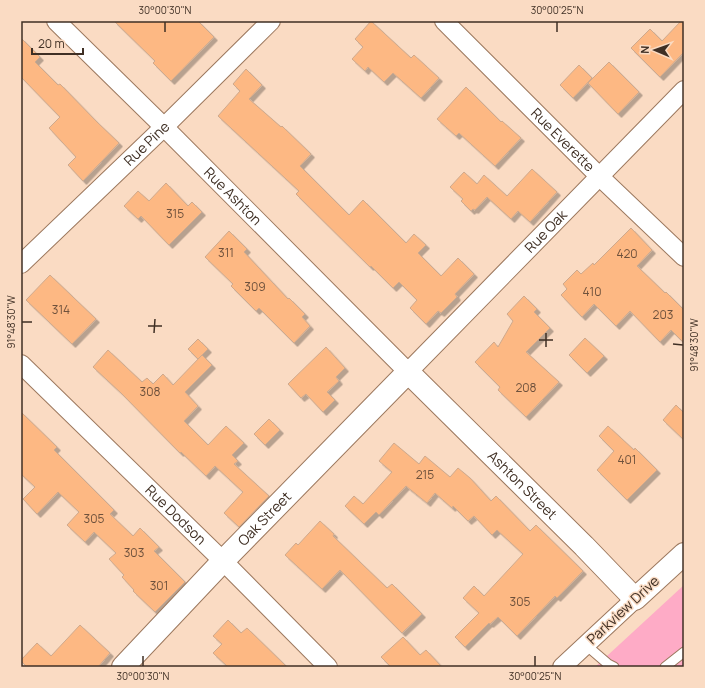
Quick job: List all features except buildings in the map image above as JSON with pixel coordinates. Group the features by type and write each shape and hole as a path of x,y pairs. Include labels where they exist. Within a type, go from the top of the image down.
{"main road":[{"name":"Oak Street","path":"124,667 223,561 408,372"},
{"name":"Ashton Street","path":"408,372 584,546 635,599"},
{"name":"Parkview Drive","path":"635,599 684,554"}],"street":[{"name":"Rue Ashton","path":"56,21 408,372"},
{"name":"Rue Pine","path":"21,264 164,127 271,21"},
{"name":"Rue Everette","path":"444,21 600,177 684,257"},
{"name":"Rue Oak","path":"408,372 684,90"},
{"name":"Rue Dodson","path":"21,364 223,561 328,667"},
{"name":"Parkview Drive","path":"562,667 635,599"}],"lane":[{"path":"586,645 608,664 614,667"},
{"path":"665,667 684,652"}],"shaded area":[{"path":"684,585 684,667 595,667"}]}
